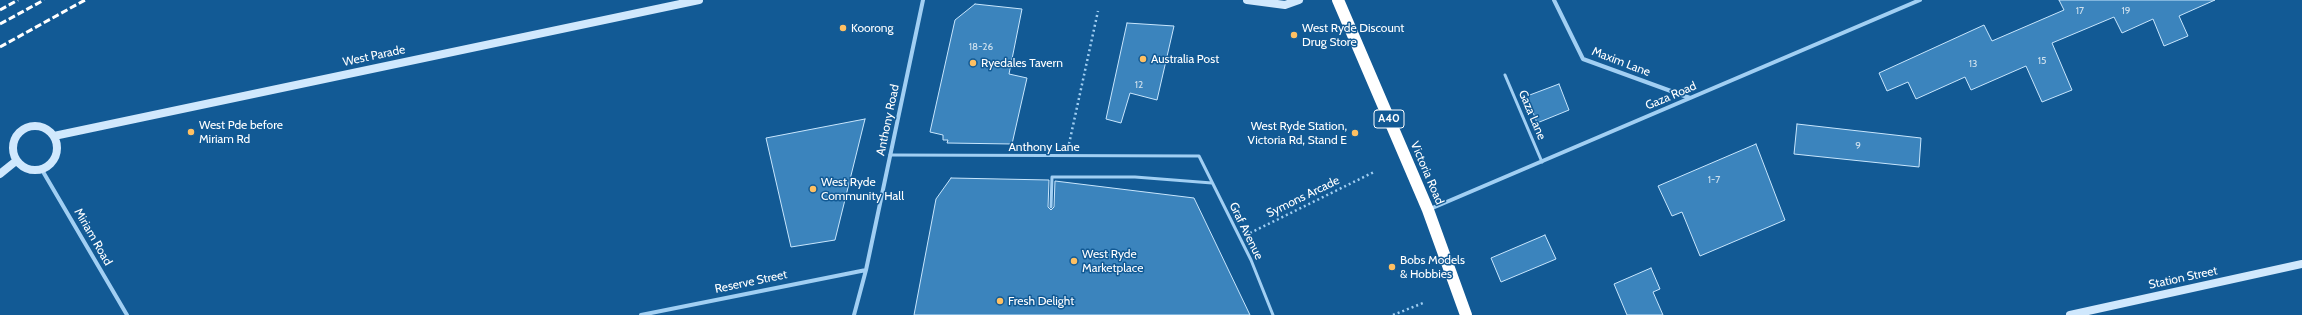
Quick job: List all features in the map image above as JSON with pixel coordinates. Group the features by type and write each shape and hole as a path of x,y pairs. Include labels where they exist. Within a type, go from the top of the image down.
{"highway":[{"name":"Victoria Road","path":"1338,0 1428,210 1466,315"}],"street":[{"name":"West Parade","path":"54,136 700,0"},
{"name":"Anthony Road","path":"854,315 866,270 923,0"},
{"path":"1247,0 1285,5 1299,0"},
{"name":"Maxim Lane","path":"1554,0 1584,59 1690,98"},
{"name":"Gaza Road","path":"1428,210 1920,0"},
{"path":"35,126 47,129 54,136 57,143 57,154 54,161 42,170 28,170 16,161 13,144 21,131 35,126"},
{"path":"0,174 16,161"},
{"name":"Miriam Road","path":"42,170 127,315"},
{"name":"Station Street","path":"2070,315 2302,264"},
{"name":"Reserve Street","path":"641,315 866,270"}],"lane":[{"name":"Gaza Lane","path":"1505,75 1542,162"},
{"name":"Anthony Lane","path":"890,155 1066,157 1199,156"},
{"name":"Graf Avenue","path":"1199,156 1240,238 1273,315"},
{"path":"1051,207 1052,177 1136,177 1212,183"}],"path":[{"path":"1066,157 1098,11"},
{"name":"Symons Arcade","path":"1240,238 1374,172"},
{"path":"1393,315 1423,303"}],"building":[{"path":"2059,0 2215,0 2179,16 2188,36 2164,46 2153,19 2122,33 2114,17 2052,43 2072,90 2042,102 2026,66 1971,90 1965,77 1916,99 1908,82 1887,91 1879,73 1984,25 1992,41 2064,10"},
{"path":"975,4 1022,9 1009,74 1027,78 1012,144 947,143 948,140 943,140 943,135 930,132 955,20"},
{"name":"Australia Post","path":"1127,23 1174,26 1157,100 1130,93 1121,123 1106,119"},
{"path":"1559,84 1569,110 1537,123 1527,96"},
{"name":"West Ryde Community Hall","path":"865,119 835,240 791,247 766,138"},
{"path":"1797,124 1921,138 1919,167 1794,154"},
{"path":"1756,144 1785,220 1700,256 1682,212 1672,216 1658,186"},
{"name":"West Ryde Marketplace","path":"951,178 1049,180 1048,207 1051,210 1054,207 1055,181 1194,198 1250,315 914,315 936,199"},
{"path":"1545,235 1556,259 1501,282 1491,258"},
{"path":"1651,268 1660,289 1653,292 1663,315 1627,315 1614,284"}],"railway":[{"path":"0,10 18,0"},
{"path":"0,24 44,0"},
{"path":"0,47 85,0"}],"place":[{"name":"Koorong","path":"843,28"},
{"name":"West Ryde Discount Drug Store","path":"1294,35"},
{"name":"Australia Post","path":"1143,59"},
{"name":"Ryedales Tavern","path":"973,63"},
{"name":"West Pde before Miriam Rd","path":"191,132"},
{"name":"West Ryde Station, Victoria Rd, Stand E","path":"1355,133"},
{"name":"West Ryde Community Hall","path":"813,189"},
{"name":"West Ryde Marketplace","path":"1074,261"},
{"name":"Bobs Models & Hobbies","path":"1392,267"},
{"name":"Fresh Delight","path":"1000,301"}]}
